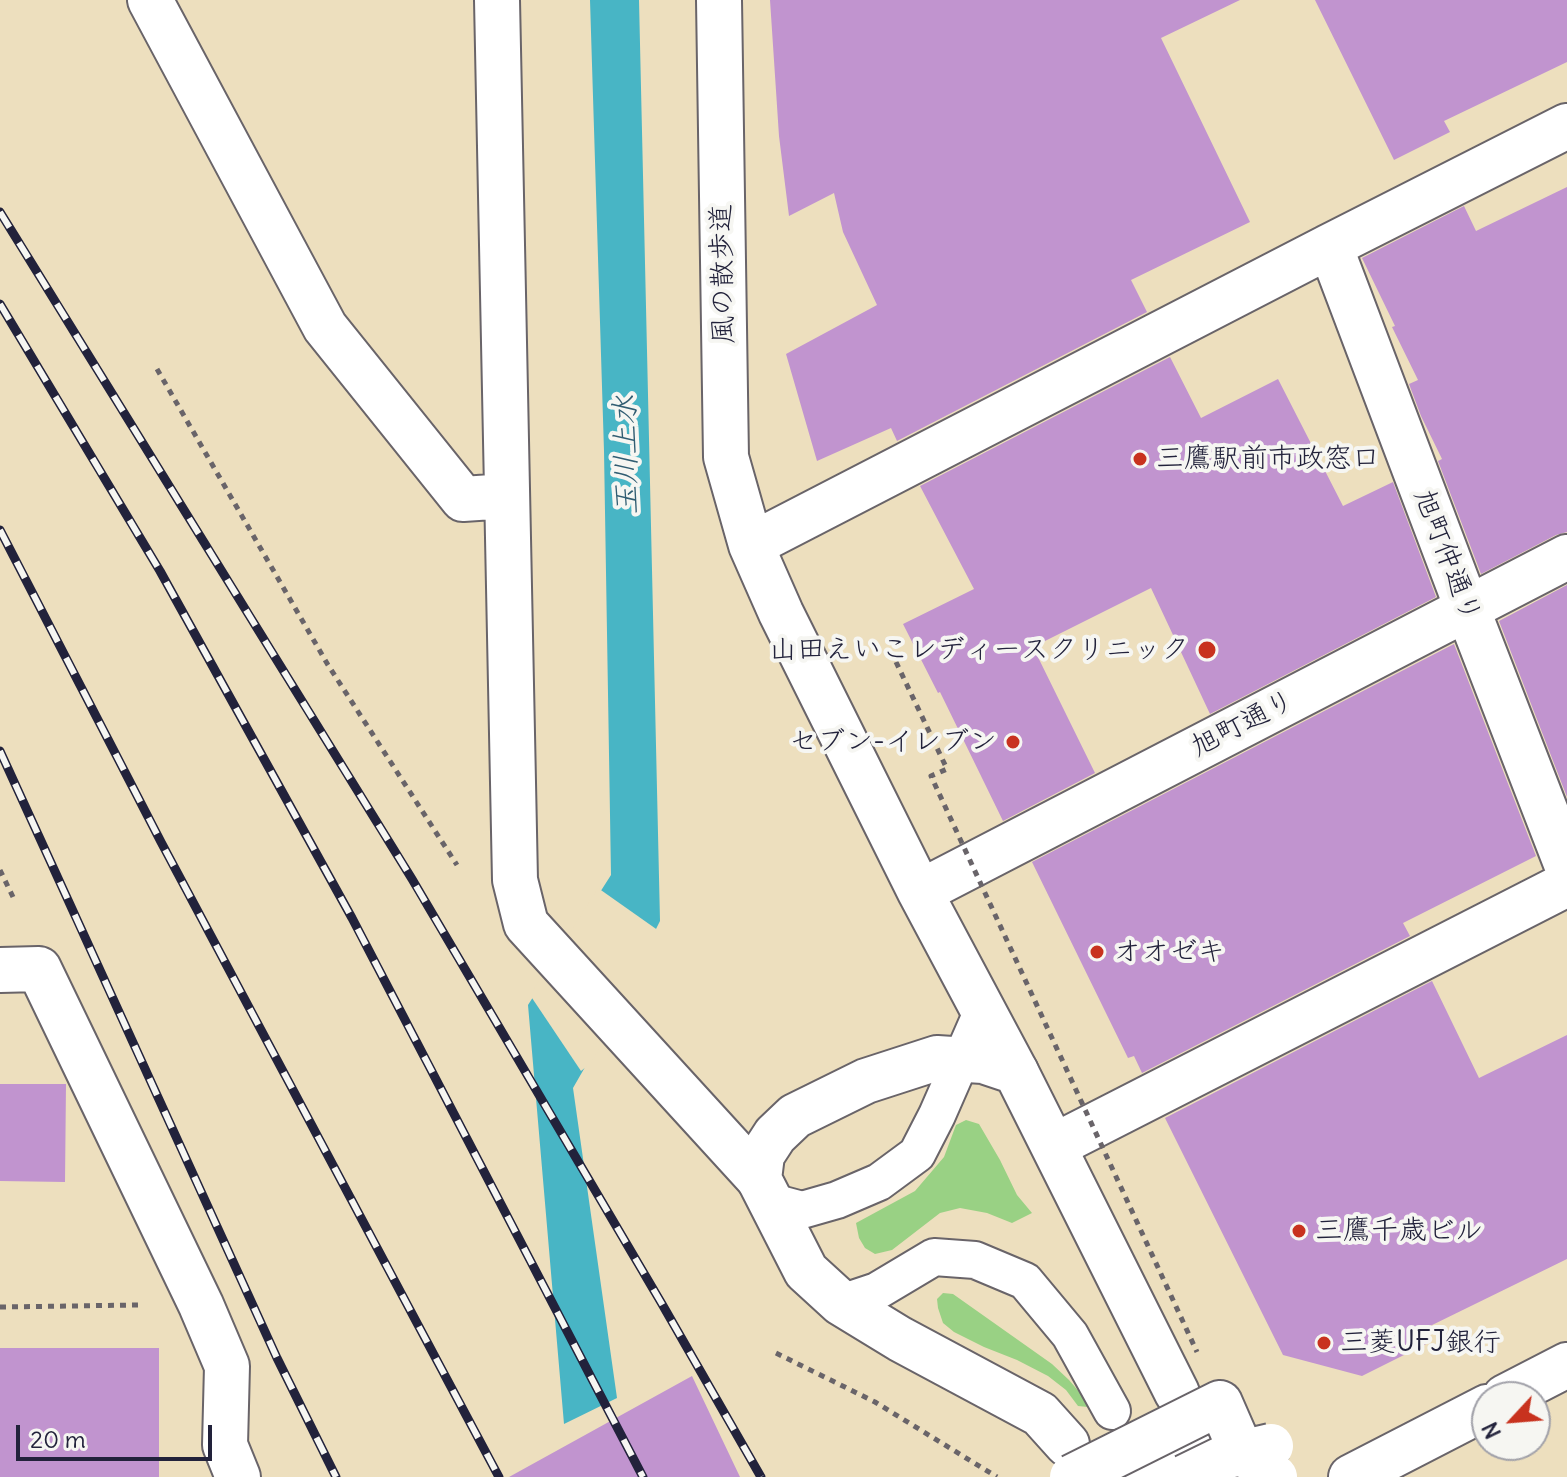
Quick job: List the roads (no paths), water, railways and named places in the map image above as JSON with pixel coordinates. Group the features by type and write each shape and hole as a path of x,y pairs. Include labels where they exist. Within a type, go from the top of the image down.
{"street":[{"path":"150,0 325,327 463,499 507,496"},
{"path":"497,0 515,880 526,924 765,1190 806,1271 841,1303 900,1339 1040,1414 1070,1460 1247,1438"},
{"name":"風の散歩道","path":"719,0 726,457 751,545 781,613 920,892 1054,1146 1177,1393"},
{"path":"751,545 1567,126"},
{"name":"旭町仲通り","path":"1330,246 1567,866"},
{"name":"旭町通り","path":"920,892 1567,557"},
{"path":"1054,1146 1567,884"},
{"path":"0,970 39,969 201,1305 227,1366 225,1445 238,1477"},
{"path":"765,1190 762,1155 775,1135 795,1116 866,1081 937,1058 983,1061 1016,1072"},
{"path":"1536,1381 1567,1365"},
{"path":"1351,1477 1471,1415"},
{"path":"1139,1477 1247,1438"},
{"path":"1185,1477 1247,1438"}],"lane":[{"path":"765,1190 802,1210 837,1200 879,1182 917,1154 983,1010"},
{"path":"841,1303 877,1291 934,1257 975,1260 1025,1281 1070,1335 1112,1411"}],"water":[{"name":"玉川上水","path":"590,0 639,0 660,921 573,1088 617,1398 564,1424 528,1005 611,875 604,451"}],"railway":[{"path":"0,212 412,879 761,1477"},
{"path":"0,304 160,571 352,918 643,1477"},
{"path":"0,530 161,842 499,1477"},
{"path":"0,751 277,1358 336,1477"}],"place":[{"name":"三鷹駅前市政窓口","path":"1140,459"},
{"name":"山田えいこレディースクリニック","path":"1207,650"},
{"name":"セブン-イレブン","path":"1013,742"},
{"name":"オオゼキ","path":"1097,952"},
{"name":"三鷹千歳ビル","path":"1299,1231"},
{"name":"三菱UFJ銀行","path":"1324,1343"}]}
